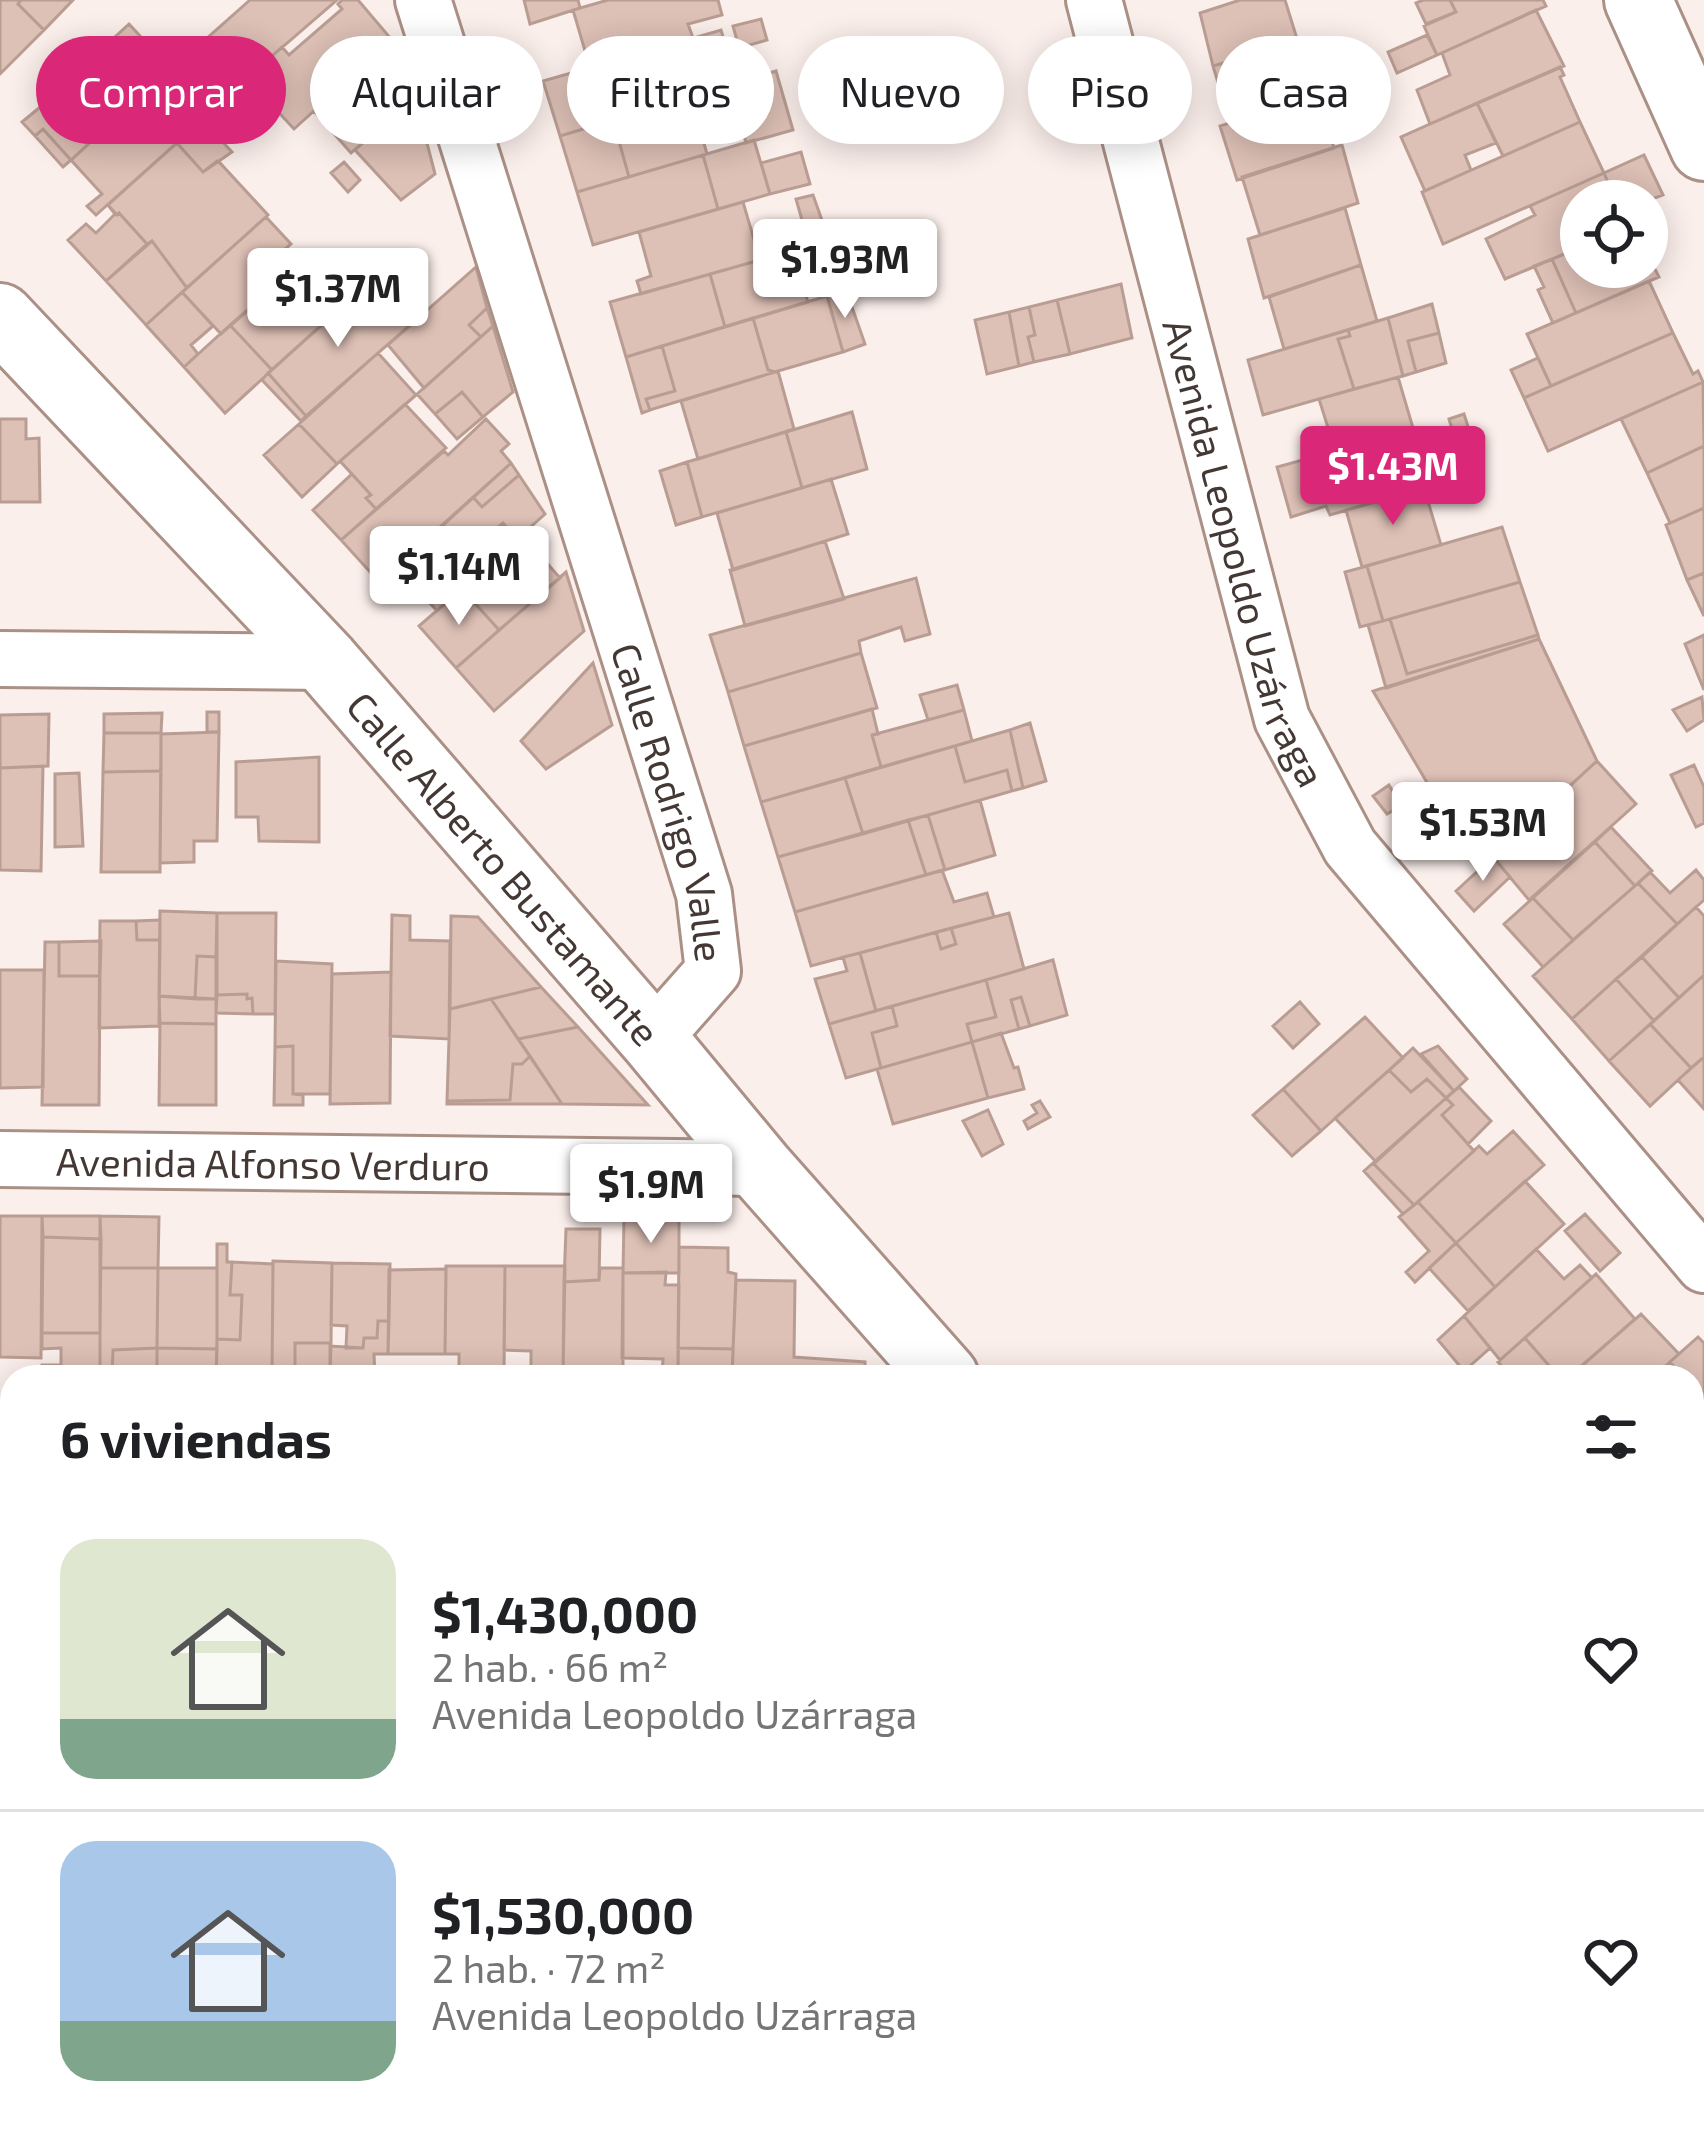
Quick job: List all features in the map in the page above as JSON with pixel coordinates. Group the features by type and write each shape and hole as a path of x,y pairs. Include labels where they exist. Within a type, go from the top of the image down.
{"street":[{"name":"Calle Rodrigo Valle","path":"423,0 704,894 713,971 653,1039"},
{"name":"Avenida Leopoldo Uzárraga","path":"1094,0 1282,719 1350,847 1704,1265"},
{"path":"1638,0 1704,147"},
{"name":"Calle Alberto Bustamante","path":"0,317 326,662 934,1365"},
{"path":"0,659 326,662"},
{"name":"Avenida Alfonso Verduro","path":"0,1159 760,1168"}],"building":[{"path":"0,0 21,0 18,4 44,30 0,74"},
{"path":"21,0 73,0 44,30 18,4"},
{"path":"250,0 337,0 286,44 286,36 210,36"},
{"path":"358,0 389,36 311,36 342,9 338,4"},
{"path":"524,0 578,0 580,8 530,24"},
{"path":"608,0 718,0 722,15 688,24 692,36 581,36 573,10"},
{"path":"1240,0 1285,0 1296,36 1216,36 1213,66 1200,13"},
{"path":"1450,0 1456,12 1426,24 1416,3"},
{"path":"1450,0 1543,0 1546,6 1437,55 1424,26 1456,12"},
{"path":"1536,10 1564,66 1430,124 1417,90 1450,75 1442,53"},
{"path":"761,19 766,36 736,36 733,26"},
{"path":"129,24 140,36 116,36"},
{"path":"1427,35 1437,55 1397,73 1391,51"},
{"path":"310,37 310,114 294,129 286,120 286,52 289,55"},
{"path":"1560,67 1580,122 1503,156 1477,103"},
{"path":"774,72 793,130 774,135"},
{"path":"567,74 567,134 560,136 543,81"},
{"path":"1477,103 1496,143 1465,155 1471,170 1425,191 1401,137"},
{"path":"36,111 36,135 35,136 22,122"},
{"path":"1580,122 1604,173 1588,180 1560,180 1560,192 1443,244 1422,192"},
{"path":"567,134 567,144 620,144 629,177 577,192 560,136"},
{"path":"42,144 57,144 71,160 63,167"},
{"path":"57,144 88,144 71,160"},
{"path":"88,144 175,144 96,215 87,206 102,194 71,160"},
{"path":"178,144 224,144 232,152 203,172"},
{"path":"178,144 203,172 220,163 268,215 187,288 152,241 147,244 108,205"},
{"path":"362,144 427,144 435,174 401,200 355,150"},
{"path":"620,144 704,144 707,154 629,177"},
{"path":"755,144 770,194 718,209 703,155"},
{"path":"1226,144 1333,144 1334,148 1237,180"},
{"path":"1342,145 1358,203 1260,235 1242,177"},
{"path":"801,152 810,184 770,194 761,163"},
{"path":"703,155 718,209 593,245 577,192"},
{"path":"1644,155 1656,180 1607,180 1604,173"},
{"path":"344,162 360,180 348,192 331,173"},
{"path":"1560,193 1560,256 1505,279 1486,239 1535,215 1530,206"},
{"path":"813,195 829,240 795,250 792,237 806,234 796,199"},
{"path":"743,202 760,260 641,294 637,281 651,276 639,232"},
{"path":"108,205 147,244 106,281 68,240 86,224 96,233 115,214"},
{"path":"1345,208 1361,265 1264,298 1248,239"},
{"path":"266,217 291,244 275,258 290,274 221,334 182,292"},
{"path":"152,241 187,288 146,325 106,281"},
{"path":"792,251 808,302 725,327 710,274"},
{"path":"306,259 344,305 272,370 230,325"},
{"path":"1552,259 1560,288 1565,288 1576,313 1553,323 1538,290 1544,287 1534,266"},
{"path":"1361,265 1377,321 1284,349 1269,297"},
{"path":"476,267 487,308 469,325 481,337 424,388 388,345"},
{"path":"710,274 725,327 626,357 610,302"},
{"path":"368,283 408,327 306,416 268,373"},
{"path":"1121,284 1132,338 1070,354 1057,300"},
{"path":"1565,288 1634,288 1576,313"},
{"path":"1633,288 1652,288 1673,333 1551,386 1527,334"},
{"path":"846,290 865,344 843,352 827,296"},
{"path":"182,292 213,326 191,345 198,354 184,367 146,325"},
{"path":"827,296 843,352 768,370 753,318"},
{"path":"1057,300 1070,354 1034,362 1028,337 1035,335 1029,307"},
{"path":"1432,304 1439,333 1408,341 1416,372 1403,376 1388,318"},
{"path":"1029,307 1035,335 1028,337 1034,362 1019,366 1009,312"},
{"path":"487,308 493,326 481,337 469,325"},
{"path":"1009,312 1019,366 987,374 975,320"},
{"path":"753,318 768,370 775,372 650,410 646,399 675,391 662,346"},
{"path":"1388,318 1403,376 1354,389 1338,339 1350,336 1348,330"},
{"path":"230,325 272,370 225,413 184,367"},
{"path":"493,326 513,392 483,417 462,392 435,414 417,394"},
{"path":"1348,330 1350,336 1338,339 1354,389 1263,415 1248,360"},
{"path":"1439,333 1446,363 1416,372 1408,341"},
{"path":"1673,333 1693,374 1698,371 1703,382 1548,451 1524,398"},
{"path":"662,346 675,391 646,399 650,410 642,413 626,357"},
{"path":"378,353 416,395 337,464 299,424"},
{"path":"1538,358 1551,386 1524,398 1511,370"},
{"path":"778,371 794,429 698,459 681,401"},
{"path":"268,373 306,416 301,421 262,380"},
{"path":"1398,377 1413,428 1335,450 1319,399"},
{"path":"1703,382 1704,446 1647,473 1621,419"},
{"path":"462,392 483,417 457,439 435,414"},
{"path":"405,404 446,448 376,509 366,498 371,495 340,461"},
{"path":"852,412 867,469 802,488 786,432"},
{"path":"1464,414 1482,470 1457,478 1454,468 1463,466 1449,419"},
{"path":"0,419 26,419 26,439 39,438 40,502 0,502"},
{"path":"486,419 509,444 501,451 511,463 380,583 341,540"},
{"path":"299,424 337,464 302,497 264,455"},
{"path":"786,432 802,488 702,517 687,462"},
{"path":"1411,432 1428,487 1330,515 1326,506 1291,517 1277,467"},
{"path":"1704,446 1704,508 1670,523 1647,473"},
{"path":"687,462 702,517 676,525 660,471"},
{"path":"511,463 519,475 482,507 473,497"},
{"path":"352,474 371,495 366,498 376,509 341,540 313,510"},
{"path":"519,475 545,514 517,539 503,523 497,528 512,544 449,600 408,556 473,497 482,507"},
{"path":"831,479 848,534 733,570 717,513"},
{"path":"1424,488 1441,545 1362,567 1346,510"},
{"path":"1704,508 1704,573 1687,580 1666,525"},
{"path":"1502,527 1520,582 1383,621 1367,566"},
{"path":"825,541 844,599 745,626 730,570"},
{"path":"510,546 521,559 534,548 560,578 499,630 462,589"},
{"path":"408,556 449,600 437,611 397,567"},
{"path":"1367,566 1383,621 1360,627 1345,572"},
{"path":"566,572 584,631 494,711 456,668"},
{"path":"1704,573 1704,616 1687,580"},
{"path":"916,578 930,634 905,641 901,627 859,641 861,653 728,692 710,635"},
{"path":"1520,582 1538,635 1407,674 1390,619"},
{"path":"462,589 499,630 456,668 419,626"},
{"path":"1390,619 1407,674 1538,635 1539,639 1386,688 1368,625"},
{"path":"1704,635 1704,690 1685,644"},
{"path":"1539,639 1597,761 1478,869 1373,691"},
{"path":"861,653 877,708 744,746 728,692"},
{"path":"593,663 612,725 546,769 521,741"},
{"path":"957,685 964,710 928,720 920,695"},
{"path":"1702,697 1704,720 1687,731 1673,710"},
{"path":"872,709 878,734 872,735 881,767 761,802 744,746"},
{"path":"964,710 972,741 881,767 872,735"},
{"path":"207,712 219,712 219,732 207,732"},
{"path":"162,713 161,733 104,733 104,714"},
{"path":"49,714 48,766 0,768 0,715"},
{"path":"1030,723 1046,781 1023,788 1010,730"},
{"path":"1010,730 1023,788 1012,791 1007,770 965,782 955,746"},
{"path":"219,732 217,841 194,841 194,862 160,863 161,734"},
{"path":"104,733 161,733 161,771 103,772"},
{"path":"955,746 965,782 1007,770 1012,791 863,834 845,778"},
{"path":"319,757 319,842 259,841 258,817 236,817 236,762"},
{"path":"1597,761 1636,804 1529,900 1493,857"},
{"path":"1694,765 1704,787 1704,823 1696,827 1671,775"},
{"path":"43,766 41,871 0,870 0,768"},
{"path":"161,771 160,872 101,872 103,772"},
{"path":"79,773 83,846 55,847 55,774"},
{"path":"845,778 863,834 778,857 761,802"},
{"path":"1389,785 1401,806 1387,814 1373,796"},
{"path":"980,800 995,855 945,870 928,815"},
{"path":"928,815 945,870 926,875 908,820"},
{"path":"908,820 926,875 795,912 778,857"},
{"path":"1611,827 1652,871 1635,886 1595,842"},
{"path":"1595,842 1635,886 1573,940 1533,898"},
{"path":"1493,857 1510,877 1474,911 1456,891"},
{"path":"942,870 954,902 987,893 994,917 811,966 795,912"},
{"path":"1696,870 1704,880 1704,900 1677,924 1638,883 1650,872 1670,893"},
{"path":"1638,883 1677,924 1572,1019 1533,976"},
{"path":"1533,898 1573,940 1543,967 1504,924"},
{"path":"1696,907 1704,916 1704,975 1679,998 1642,957"},
{"path":"160,911 217,913 216,957 197,956 195,999 159,996"},
{"path":"217,913 276,913 275,1014 253,1014 252,998 247,999 247,994 217,995"},
{"path":"1009,913 1024,969 876,1011 860,953 936,932 941,949 956,944 951,928"},
{"path":"392,915 410,916 410,940 450,941 449,1039 390,1036"},
{"path":"451,916 478,917 541,987 450,1009"},
{"path":"160,920 160,940 137,940 136,921"},
{"path":"100,921 136,921 137,940 160,940 159,1026 99,1028"},
{"path":"951,928 956,944 941,949 936,932"},
{"path":"101,941 100,976 59,976 59,942"},
{"path":"45,942 59,942 59,976 100,976 99,1105 42,1105"},
{"path":"860,953 876,1011 829,1024 815,979 847,971 843,957"},
{"path":"197,956 216,957 216,999 195,999"},
{"path":"1642,957 1679,998 1654,1021 1616,979"},
{"path":"1053,960 1067,1015 1030,1026 1021,997 1011,1000 1019,1029 972,1042 967,1024 996,1017 986,980"},
{"path":"276,961 332,964 330,1094 293,1094 293,1046 275,1047"},
{"path":"0,970 44,970 43,1087 0,1088"},
{"path":"391,972 390,1103 330,1104 332,974"},
{"path":"1704,975 1704,1057 1691,1068 1650,1024"},
{"path":"1616,979 1654,1021 1609,1061 1572,1019"},
{"path":"986,980 996,1017 967,1024 972,1042 881,1068 872,1033 897,1026 892,1006"},
{"path":"541,987 578,1027 518,1039 491,999"},
{"path":"247,994 247,999 252,998 253,1014 216,1013 217,995"},
{"path":"159,996 216,999 216,1024 160,1023"},
{"path":"1021,997 1030,1026 1019,1029 1011,1000"},
{"path":"491,999 530,1056 522,1064 513,1064 510,1100 447,1101 450,1009"},
{"path":"1300,1002 1319,1024 1293,1048 1273,1026"},
{"path":"892,1006 897,1026 872,1033 881,1068 846,1078 829,1024"},
{"path":"1365,1017 1403,1058 1321,1131 1283,1089"},
{"path":"160,1023 216,1024 216,1105 159,1105"},
{"path":"1650,1024 1691,1068 1650,1106 1609,1061"},
{"path":"578,1027 648,1105 562,1104 518,1039"},
{"path":"1001,1033 1024,1089 988,1098 972,1042"},
{"path":"972,1042 988,1098 893,1124 877,1069"},
{"path":"293,1046 293,1094 303,1095 303,1105 274,1105 275,1047"},
{"path":"1438,1046 1467,1079 1454,1091 1421,1054"},
{"path":"1413,1048 1454,1091 1446,1098 1427,1079 1411,1092 1389,1070"},
{"path":"530,1056 562,1104 447,1104 510,1100 513,1064 522,1064"},
{"path":"1704,1057 1704,1109 1678,1080"},
{"path":"1389,1070 1411,1092 1427,1079 1446,1098 1376,1162 1335,1118"},
{"path":"1459,1087 1491,1121 1468,1144 1442,1115 1453,1105 1446,1098"},
{"path":"1283,1089 1321,1131 1292,1156 1253,1115"},
{"path":"1446,1098 1453,1105 1442,1115 1474,1151 1414,1205 1373,1163"},
{"path":"1040,1101 1050,1117 1028,1129 1024,1121 1037,1113 1032,1105"},
{"path":"988,1110 1003,1144 982,1156 963,1121"},
{"path":"1513,1131 1544,1165 1456,1243 1418,1202 1479,1146 1487,1154"},
{"path":"1373,1163 1414,1205 1403,1214 1364,1171"},
{"path":"1525,1181 1564,1224 1495,1287 1456,1243"},
{"path":"1418,1202 1456,1243 1415,1282 1406,1272 1429,1251 1399,1217"},
{"path":"1585,1214 1620,1253 1600,1271 1565,1231"},
{"path":"0,1216 42,1216 41,1358 0,1357"},
{"path":"42,1216 100,1216 101,1239 43,1237"},
{"path":"100,1216 159,1217 158,1268 100,1268"},
{"path":"624,1218 679,1220 679,1273 623,1273"},
{"path":"566,1229 600,1229 599,1280 564,1282"},
{"path":"43,1237 101,1239 100,1333 42,1333"},
{"path":"1456,1243 1495,1287 1468,1311 1429,1268"},
{"path":"217,1244 227,1244 227,1262 232,1262 230,1295 242,1295 240,1340 217,1339"},
{"path":"679,1247 728,1248 728,1272 736,1274 733,1349 678,1348"},
{"path":"1536,1249 1564,1279 1580,1265 1592,1278 1500,1360 1464,1316"},
{"path":"273,1261 332,1263 331,1343 295,1343 295,1365 272,1365"},
{"path":"232,1262 273,1264 272,1365 216,1365 217,1339 240,1340 242,1295 230,1295"},
{"path":"332,1263 390,1264 389,1321 378,1321 377,1338 364,1338 363,1348 346,1348 347,1326 331,1325"},
{"path":"446,1266 505,1266 504,1365 459,1365 459,1354 445,1354"},
{"path":"505,1266 565,1266 563,1365 531,1365 531,1351 504,1350"},
{"path":"100,1268 158,1268 157,1348 113,1350 112,1365 100,1365"},
{"path":"158,1268 217,1268 217,1349 157,1348"},
{"path":"600,1268 623,1268 623,1365 563,1365 564,1282 599,1280"},
{"path":"446,1269 445,1354 388,1354 389,1270"},
{"path":"666,1272 665,1285 679,1285 678,1365 663,1365 663,1359 622,1358 623,1273"},
{"path":"1596,1274 1635,1319 1583,1365 1549,1365 1525,1338"},
{"path":"736,1280 795,1281 794,1357 865,1362 865,1365 732,1365"},
{"path":"1641,1314 1679,1354 1667,1365 1583,1365"},
{"path":"1464,1316 1490,1348 1471,1365 1459,1365 1438,1340"},
{"path":"378,1321 389,1321 388,1354 374,1354 374,1365 330,1365 330,1346 363,1348 364,1338 377,1338"},
{"path":"42,1333 100,1333 100,1365 61,1365 61,1348 42,1349"},
{"path":"1698,1337 1704,1343 1704,1365 1670,1362"},
{"path":"1525,1338 1549,1365 1501,1365 1498,1362"},
{"path":"295,1343 331,1343 330,1365 295,1365"},
{"path":"157,1348 217,1349 216,1365 157,1365"},
{"path":"157,1348 157,1365 112,1365 113,1350"},
{"path":"678,1348 733,1349 732,1365 678,1365"}]}
